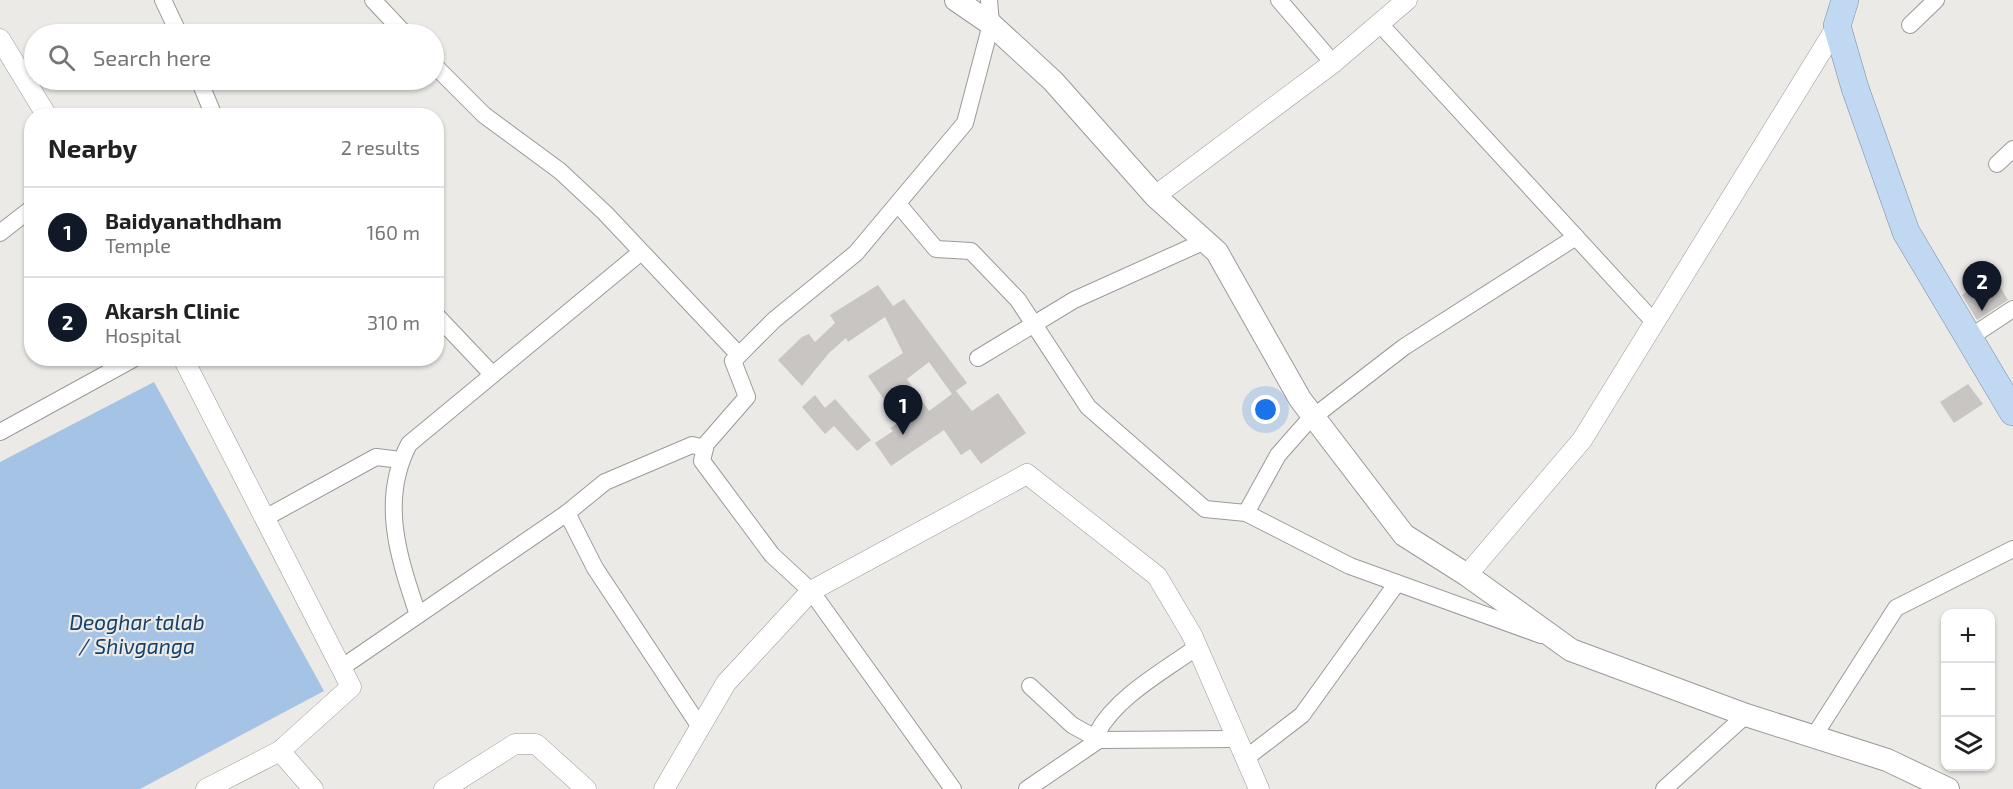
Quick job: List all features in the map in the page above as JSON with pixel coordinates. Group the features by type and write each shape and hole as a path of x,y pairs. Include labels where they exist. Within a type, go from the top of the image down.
{"highway":[{"path":"1845,0 1836,26 1855,88 1906,232 2013,412"}],"main road":[{"path":"956,0 991,24 1053,81 1155,196 1218,252 1300,399 1404,535 1467,576 1571,650 1746,715 1887,760 1948,789"}],"street":[{"path":"163,0 174,24"},
{"path":"374,0 396,24"},
{"path":"953,789 811,591 772,555 702,461 705,448 747,398 733,361 774,320 856,253 965,123 991,24 989,0"},
{"path":"1279,0 1333,63"},
{"path":"1155,196 1333,63 1407,0"},
{"path":"1910,25 1936,0"},
{"path":"1379,23 1656,323"},
{"path":"1467,576 1582,440 1656,323 1836,26"},
{"path":"0,39 24,78"},
{"path":"444,75 484,115 560,171 739,355"},
{"path":"31,90 42,108"},
{"path":"203,90 211,108"},
{"path":"1997,164 2013,149"},
{"path":"898,204 936,249 971,251 1018,300 1088,407 1205,509 1246,513 1350,566 1559,641"},
{"path":"0,233 24,214"},
{"path":"1246,513 1278,455 1314,417 1404,347 1576,237"},
{"path":"978,358 1074,300 1205,241"},
{"path":"418,615 397,552 393,485 409,444 641,252"},
{"path":"1969,338 2013,309"},
{"path":"444,323 492,374"},
{"path":"0,432 120,366"},
{"path":"187,366 351,687 280,751 206,789"},
{"path":"341,668 567,513 605,482 692,445 705,448"},
{"path":"265,518 376,457 401,460"},
{"path":"664,789 726,683 811,591 1027,474 1157,576 1197,647 1259,789"},
{"path":"567,513 594,568 700,727"},
{"path":"1814,736 1896,608 2013,549"},
{"path":"1246,759 1302,715 1397,583"},
{"path":"1100,740 1097,734 1103,723 1135,692 1197,647"},
{"path":"1030,686 1072,725 1100,740 1237,739"},
{"path":"1664,789 1746,715"},
{"path":"1027,789 1100,740"},
{"path":"444,789 515,744 536,744 586,789"},
{"path":"280,751 313,789"}],"water":[{"name":"Deoghar talab / Shivganga","path":"154,382 324,691 140,789 0,789 0,462"}],"building":[{"path":"878,285 893,306 904,299 967,383 953,393 956,391 972,411 998,393 1026,433 981,464 970,449 961,455 944,430 891,466 875,443 893,431 890,428 899,422 868,376 903,353 885,317 848,342 846,338 829,353 802,386 778,360 802,337 809,334 815,342 835,323 830,315","holes":["929,362 952,394 929,411 907,379"]},
{"path":"1974,287 1982,300 2001,288 2008,300 1977,320 1962,295"},
{"path":"1968,384 1983,404 1954,423 1940,402"},
{"path":"815,395 825,408 835,399 871,440 857,451 834,426 825,434 802,407"}],"place":[{"name":"Akarsh Clinic","path":"1982,311"},
{"name":"Baidyanathdham","path":"903,435"}]}
